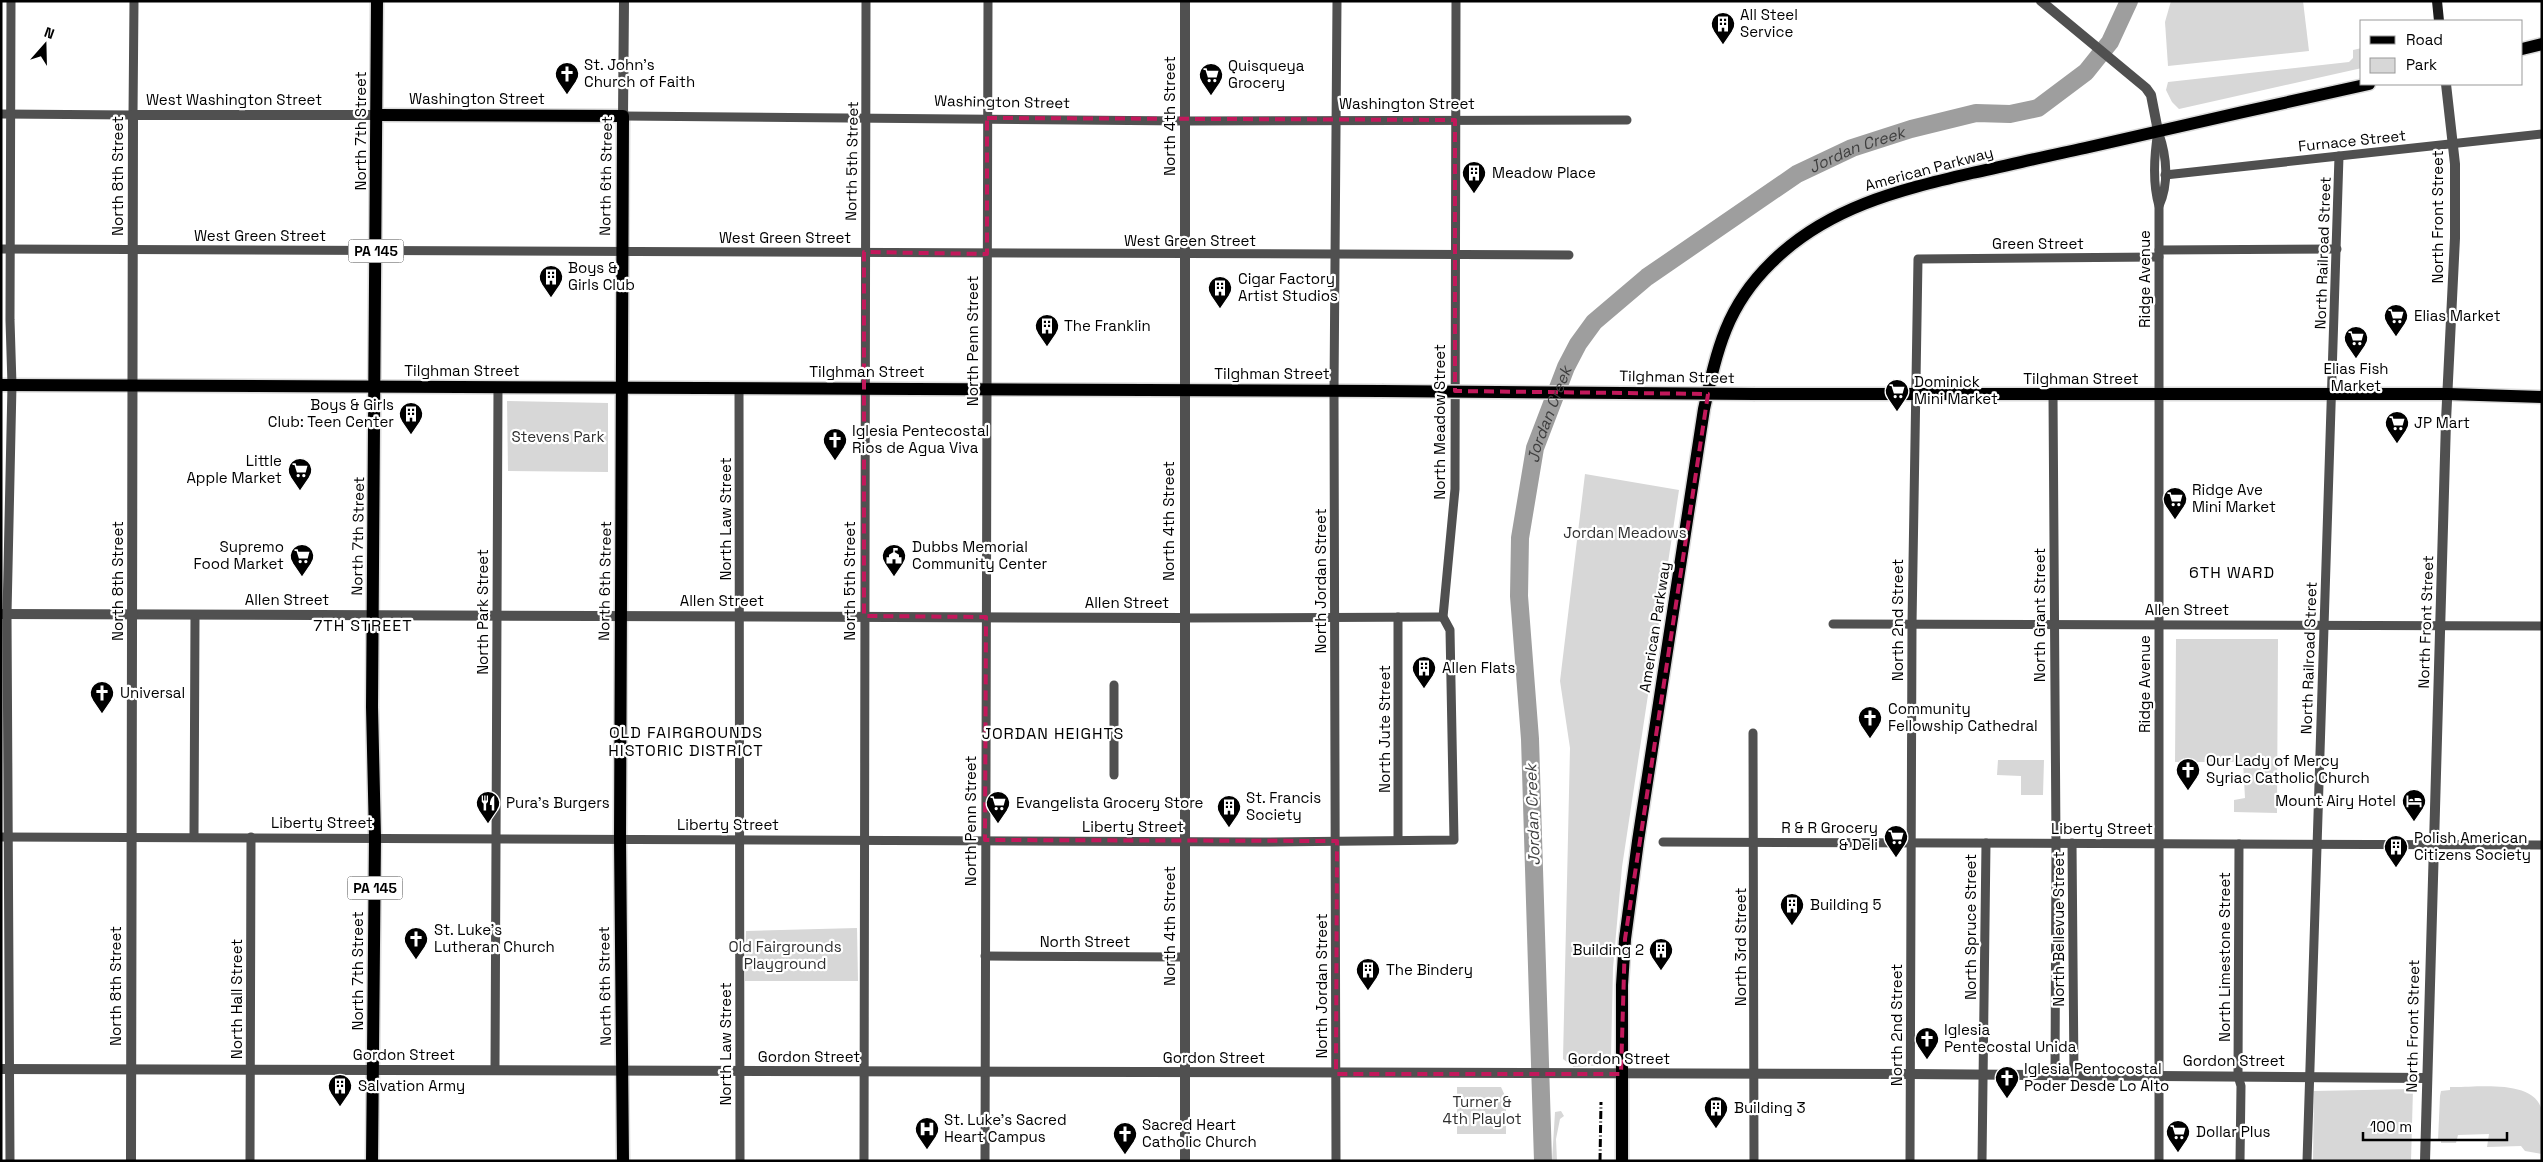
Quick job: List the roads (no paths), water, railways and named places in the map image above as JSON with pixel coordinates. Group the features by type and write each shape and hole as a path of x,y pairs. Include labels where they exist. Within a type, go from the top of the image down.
{"main road":[{"name":"North 7th Street","path":"372,1161 375,837 372,707 378,1"},
{"path":"2437,1 2439,20"},
{"path":"2523,49 2542,44"},
{"name":"American Parkway","path":"1622,1161 1621,1074 1625,939 1638,841 1704,409 1720,341 1736,306 1752,284 1790,245 1812,229 1852,207 1891,193 1953,177 2365,85"},
{"name":"Washington Street","path":"377,115 623,116"},
{"name":"North 6th Street","path":"623,116 621,251 624,386 620,838 623,1161"},
{"name":"Tilghman Street","path":"6,385 624,386 1755,394 2448,394 2542,397"}],"street":[{"path":"10,1161 5,1069 4,614 6,114 11,1"},
{"name":"North 8th Street","path":"131,1161 134,1"},
{"name":"North 6th Street","path":"623,116 624,1"},
{"name":"North 5th Street","path":"864,1161 864,252 866,1"},
{"name":"North Penn Street","path":"985,1161 988,1"},
{"name":"North 4th Street","path":"1185,1161 1184,255 1186,1"},
{"name":"North Jordan Street","path":"1336,1161 1334,391 1337,1"},
{"name":"North Meadow Street","path":"1454,840 1450,630 1443,617 1455,489 1456,1"},
{"path":"2041,1 2146,88 2151,95 2158,131"},
{"name":"North Front Street","path":"2425,1161 2448,394 2455,238 2453,144 2446,85"},
{"name":"West Washington Street","path":"6,114 377,115"},
{"name":"Washington Street","path":"623,116 1185,121 1627,120"},
{"name":"Ridge Avenue","path":"2158,131 2165,152 2165,193 2159,206"},
{"name":"Ridge Avenue","path":"2158,131 2154,154 2155,193 2159,206 2159,1161"},
{"name":"Furnace Street","path":"2165,175 2542,134"},
{"name":"North Railroad Street","path":"2307,1161 2339,156"},
{"name":"West Green Street","path":"6,249 1569,255"},
{"name":"Green Street","path":"1918,259 2337,249"},
{"name":"North 2nd Street","path":"1910,1161 1912,624 1918,259"},
{"name":"North Park Street","path":"495,1070 498,387"},
{"name":"North Law Street","path":"739,388 740,1161"},
{"name":"North Grant Street","path":"2053,395 2053,624 2056,843 2055,1075"},
{"name":"Allen Street","path":"4,614 1184,618 1443,617"},
{"path":"194,837 195,615"},
{"name":"North Jute Street","path":"1398,617 1398,840"},
{"name":"Allen Street","path":"1833,624 2542,626"},
{"path":"1114,686 1114,775"},
{"name":"North 3rd Street","path":"1754,733 1756,1074 1754,1161"},
{"name":"Liberty Street","path":"5,837 496,837 1185,841 1454,840"},
{"name":"North Hall Street","path":"250,1161 251,837"},
{"name":"Liberty Street","path":"1663,842 2542,845"},
{"name":"North Bellevue Street","path":"2072,842 2074,1075"},
{"name":"North Spruce Street","path":"1982,1161 1986,843"},
{"name":"North Limestone Street","path":"2239,844 2238,1076 2241,1086 2240,1161"},
{"name":"North Street","path":"985,956 1185,957"},
{"name":"Gordon Street","path":"5,1069 1336,1074 1984,1074 2427,1078"}],"waterway":[{"name":"Jordan Creek","path":"1543,1161 1530,739 1519,596 1520,538 1535,448 1566,367 1578,344 1594,322 1647,277 1797,174 1852,148 1911,129 1976,113 2010,114 2038,108 2086,72 2110,42 2129,1"}],"railway":[{"path":"1600,1161 1601,1102"}],"place":[{"name":"All Steel Service","path":"1723,45"},
{"name":"St. John's Church of Faith","path":"567,95"},
{"name":"Quisqueya Grocery","path":"1211,96"},
{"name":"Meadow Place","path":"1474,194"},
{"name":"Boys & Girls Club","path":"551,298"},
{"name":"Cigar Factory Artist Studios","path":"1220,309"},
{"name":"Elias Market","path":"2396,337"},
{"name":"The Franklin","path":"1047,347"},
{"name":"Elias Fish Market","path":"2356,359"},
{"name":"Dominick Mini Market","path":"1897,412"},
{"name":"Boys & Girls Club: Teen Center","path":"411,435"},
{"name":"JP Mart","path":"2397,444"},
{"name":"Iglesia Pentecostal Rios de Agua Viva","path":"835,461"},
{"name":"Little Apple Market","path":"300,491"},
{"name":"Ridge Ave Mini Market","path":"2175,520"},
{"name":"Supremo Food Market","path":"302,577"},
{"name":"Dubbs Memorial Community Center","path":"894,577"},
{"name":"Allen Flats","path":"1424,689"},
{"name":"Universal","path":"102,714"},
{"name":"Community Fellowship Cathedral","path":"1870,739"},
{"name":"Our Lady of Mercy Syriac Catholic Church","path":"2188,791"},
{"name":"Mount Airy Hotel","path":"2414,822"},
{"name":"Pura's Burgers","path":"488,824"},
{"name":"Evangelista Grocery Store","path":"998,824"},
{"name":"St. Francis Society","path":"1229,828"},
{"name":"R & R Grocery & Deli","path":"1896,858"},
{"name":"Polish American Citizens Society","path":"2396,868"},
{"name":"Building 5","path":"1792,926"},
{"name":"St. Luke's Lutheran Church","path":"416,960"},
{"name":"Building 2","path":"1661,971"},
{"name":"The Bindery","path":"1368,991"},
{"name":"Iglesia Pentecostal Unida","path":"1927,1060"},
{"name":"Iglesia Pentocostal Poder Desde Lo Alto","path":"2007,1099"},
{"name":"Salvation Army","path":"340,1107"},
{"name":"Building 3","path":"1716,1129"},
{"name":"St. Luke’s Sacred Heart Campus","path":"927,1150"},
{"name":"Dollar Plus","path":"2178,1153"},
{"name":"Sacred Heart Catholic Church","path":"1125,1155"}],"district":[{"name":"6TH WARD","path":"2232,572"},
{"name":"7TH STREET","path":"363,625"},
{"name":"JORDAN HEIGHTS","path":"1053,733"},
{"name":"OLD FAIRGROUNDS HISTORIC DISTRICT","path":"686,741"}],"park label":[{"name":"Stevens Park","path":"558,437"},
{"name":"Jordan Meadows","path":"1625,533"},
{"name":"Old Fairgrounds Playground","path":"785,956"},
{"name":"Turner & 4th Playlot","path":"1482,1110"}]}
